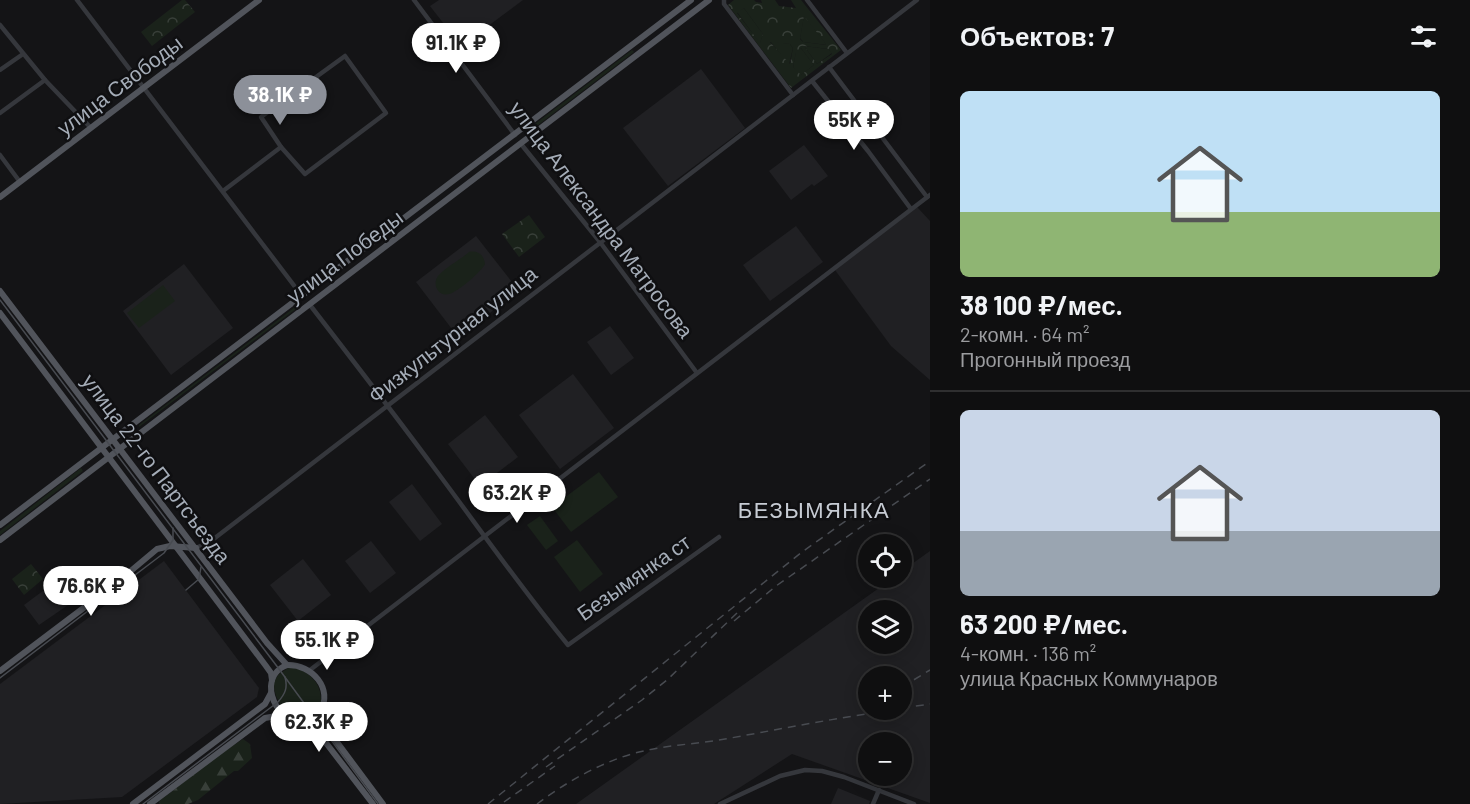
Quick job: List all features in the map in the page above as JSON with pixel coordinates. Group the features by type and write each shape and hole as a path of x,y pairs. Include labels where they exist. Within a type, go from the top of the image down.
{"main road":[{"name":"улица Свободы","path":"0,197 259,0"},
{"name":"улица Победы","path":"0,525 691,0"},
{"name":"улица Победы","path":"0,540 709,0"},
{"path":"647,33 647,40 654,43"},
{"path":"630,46 639,46 638,55"},
{"name":"улица Александра Матросова","path":"514,135 521,144"},
{"name":"улица 22-го Партсъезда","path":"0,291 273,651 287,665"},
{"path":"302,296 310,305"},
{"name":"улица 22-го Партсъезда","path":"0,312 266,666 271,673 272,680"},
{"path":"136,422 135,429 144,430"},
{"path":"77,467 86,467 84,475"},
{"path":"0,671 114,585 157,549 177,546 196,548"},
{"path":"283,715 273,703 272,680 277,671 287,665 298,665 310,670 319,680 322,688 321,711 315,718 304,722"},
{"path":"133,804 266,704 271,693"},
{"path":"321,711 322,722 383,804"},
{"path":"150,804 265,718 283,715 313,726 373,804"}],"street":[{"path":"77,0 302,296"},
{"name":"улица Александра Матросова","path":"414,0 514,135"},
{"path":"724,0 724,4 793,95"},
{"path":"807,0 848,53"},
{"name":"Физкультурная улица","path":"196,548 211,541 389,406 916,0"},
{"path":"0,24 45,80 91,128"},
{"path":"0,70 23,54"},
{"path":"345,56 386,113 305,174 281,147 261,117 345,56"},
{"path":"310,670 928,196 830,67"},
{"path":"0,113 45,80"},
{"path":"812,81 911,209"},
{"name":"улица Александра Матросова","path":"521,144 600,242 697,373"},
{"path":"223,191 281,147"},
{"path":"0,155 20,182"},
{"path":"310,305 389,406 484,536"},
{"name":"Безымянка ст","path":"484,536 568,645 719,537"},
{"path":"720,804 780,776 805,771 822,771 844,777 914,804"},
{"path":"873,804 879,790"}],"shaded area":[{"path":"439,0 523,0 461,46 430,6"},
{"path":"701,69 745,128 668,186 623,128"},
{"path":"804,145 828,176 814,186 812,184 791,200 769,171"},
{"path":"917,207 930,221 930,380 891,346 835,270"},
{"path":"796,226 823,262 770,301 743,265"},
{"path":"476,236 519,291 458,337 416,282"},
{"path":"184,264 233,328 171,375 123,311"},
{"path":"610,326 634,358 611,375 587,342"},
{"path":"573,374 614,428 560,469 519,415"},
{"path":"485,415 518,457 480,486 448,444"},
{"path":"412,484 442,524 420,541 389,502"},
{"path":"371,541 396,573 370,593 345,561"},
{"path":"930,551 930,803 882,786 912,786 912,732 858,732 858,777 792,754 714,804 576,804 858,603 858,654 912,654 912,600 862,600 879,588 912,588 912,564"},
{"path":"303,559 331,595 298,621 270,585"},
{"path":"164,561 259,688 257,697 122,797 0,804 0,684"},
{"path":"55,582 71,603 39,625 24,605"},
{"path":"838,788 870,801 869,804 831,804"}],"green space":[{"path":"185,0 195,12 152,46 141,32"},
{"path":"734,0 754,0 762,3 761,0 775,0 779,6 796,8 791,0 801,0 841,50 791,88 728,5","holes":["744,8 763,34 760,43 737,13","804,16 826,45 803,42 800,39","770,42 790,44 793,48 790,64","804,46 829,49 832,54 817,64","801,48 814,65 801,75 793,67 796,52"]},
{"path":"744,8 763,34 760,44 737,12"},
{"path":"804,15 827,45 803,42 800,38"},
{"path":"770,41 790,44 793,48 789,65"},
{"path":"804,46 829,49 832,53 817,64"},
{"path":"801,48 814,65 800,76 793,67 796,51"},
{"path":"632,50 634,52 529,132 527,130"},
{"path":"529,215 545,237 519,257 502,234"},
{"path":"469,252 482,256 485,264 483,267 453,292 442,294 439,292 436,286 438,276"},
{"path":"163,285 175,301 139,328 127,313"},
{"path":"299,304 300,306 139,427 139,425"},
{"path":"81,468 83,471 0,535 0,531"},
{"path":"599,472 618,497 571,532 552,507"},
{"path":"540,516 558,541 546,550 527,525"},
{"path":"577,540 603,574 580,592 554,557"},
{"path":"31,564 43,579 24,595 12,579"},
{"path":"288,668 305,672 318,686 321,701 318,711 312,717 296,716 280,704 275,693 274,681"},
{"path":"243,739 250,744 252,758 238,771 234,771 198,800 188,804 160,804 159,801"}],"tram line":[{"path":"0,300 279,669 378,804"},
{"path":"0,678 164,553 173,540 173,528"},
{"path":"186,590 199,579 201,567"},
{"path":"143,804 278,702 285,691 285,677"}],"railway":[{"path":"488,804 802,552 930,461"},
{"path":"734,621 776,586 930,479"},
{"path":"546,767 667,680 737,613"},
{"path":"912,681 930,670"},
{"path":"912,707 930,704"},
{"path":"537,804 585,773 639,752 858,715"},
{"path":"504,802 555,766"}],"district":[{"name":"БЕЗЫМЯНКА","path":"814,510"}]}
